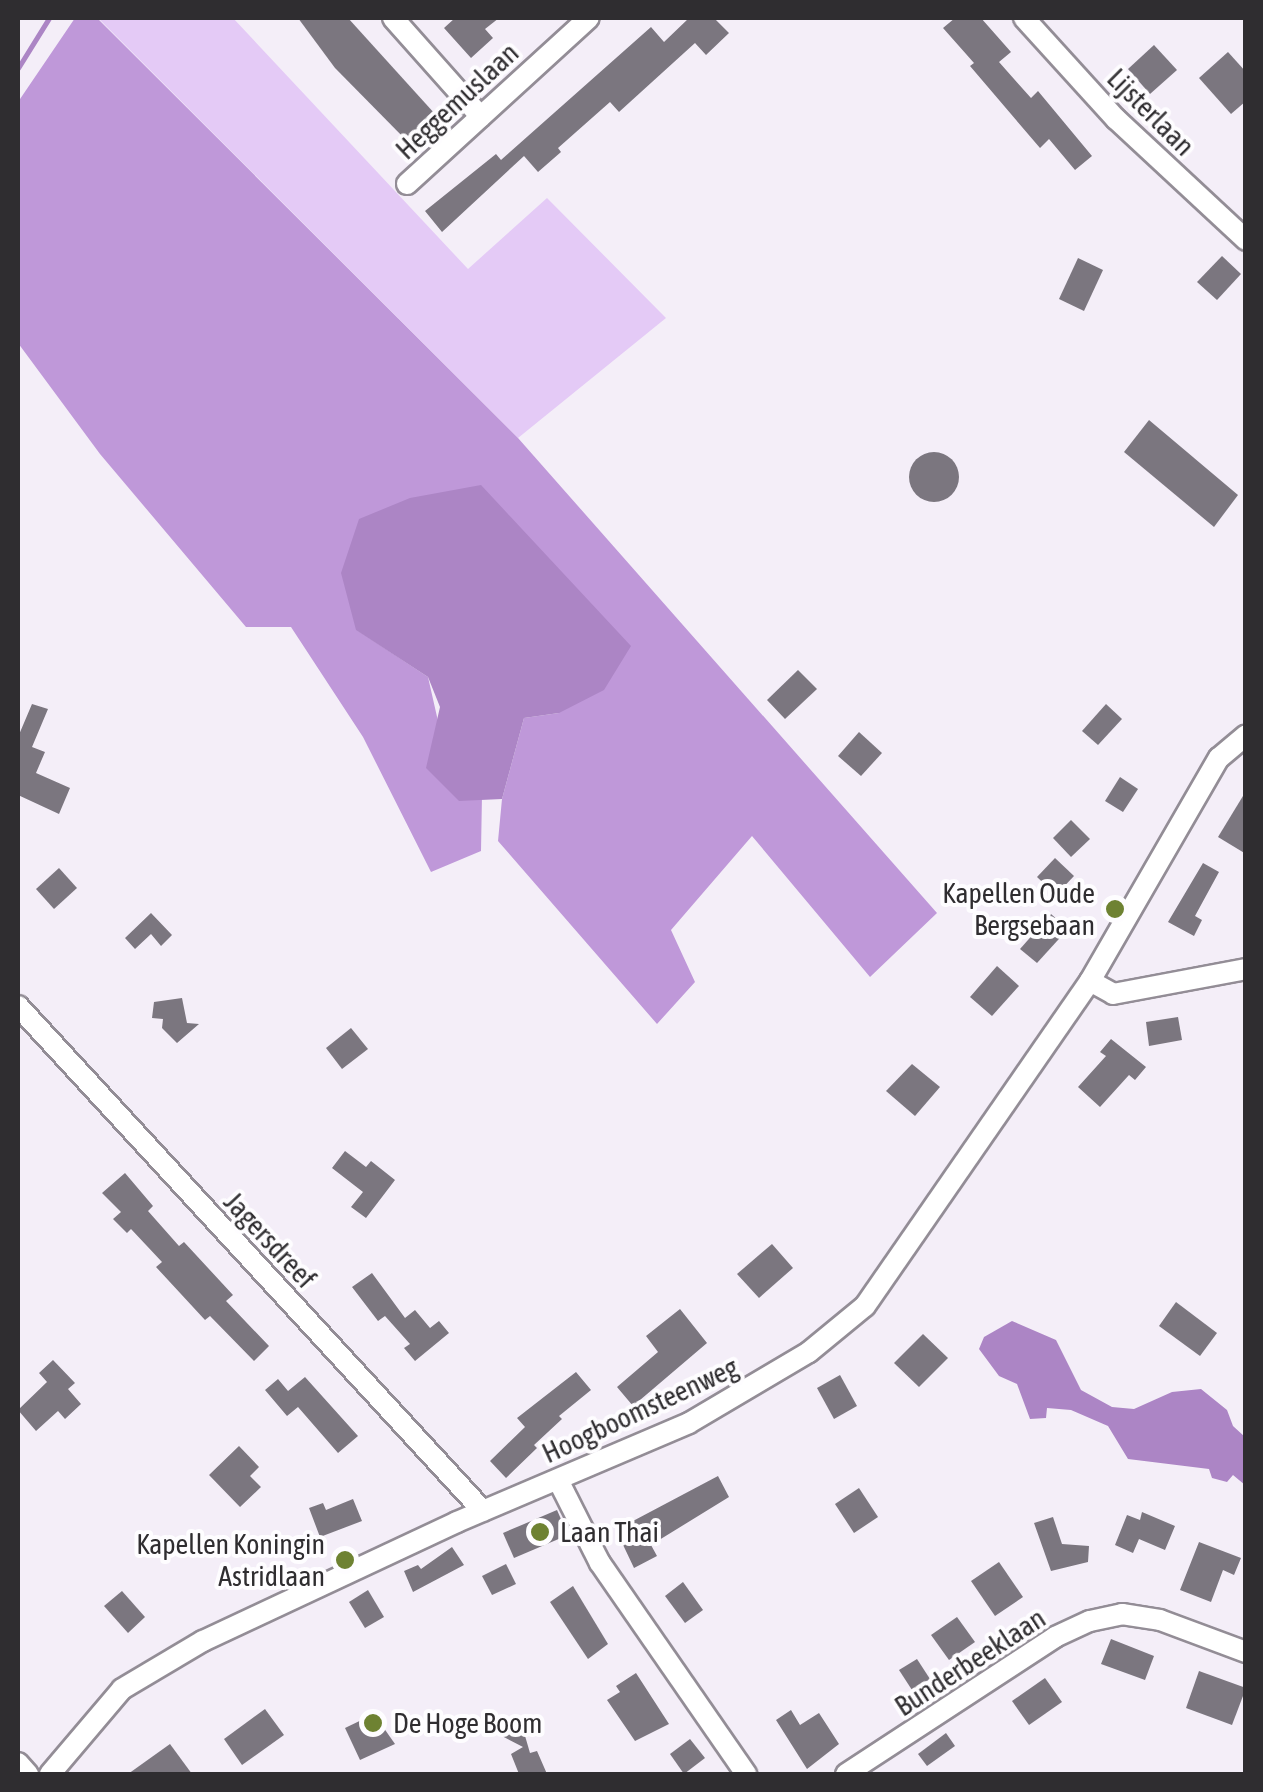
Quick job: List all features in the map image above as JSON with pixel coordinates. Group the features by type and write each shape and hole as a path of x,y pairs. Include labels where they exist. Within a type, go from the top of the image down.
{"street":[{"path":"393,18 481,117"},
{"name":"Heggemuslaan","path":"407,184 589,18"},
{"name":"Lijsterlaan","path":"1024,18 1116,119 1246,240"},
{"name":"Hoogboomsteenweg","path":"50,1774 122,1690 203,1641 483,1511 690,1423 809,1352 865,1306 1090,981 1219,758 1246,735"},
{"path":"1090,981 1113,994 1246,969"},
{"name":"Jagersdreef","path":"18,1006 483,1511"},
{"path":"558,1480 600,1563 746,1774"},
{"name":"Bunderbeeklaan","path":"846,1774 1055,1638 1090,1621 1122,1614 1160,1620 1246,1652"},
{"path":"18,1763 28,1774"}],"shaded area":[{"path":"75,18 97,18 518,438 937,913 870,977 752,836 671,930 695,982 657,1024 498,841 502,799 524,718 559,713 357,630 428,677 445,752 482,795 481,851 431,872 363,737 291,627 246,627 100,454 18,343 18,102"},
{"path":"98,18 233,18 468,269 547,198 666,318 518,438"},
{"path":"481,485 631,646 604,690 559,713 524,718 502,799 459,801 426,768 440,707 428,677 356,630 341,573 359,519 410,498"},
{"path":"1012,1321 1056,1340 1081,1390 1112,1407 1134,1409 1172,1392 1201,1389 1227,1410 1233,1426 1245,1437 1245,1485 1233,1475 1227,1482 1212,1478 1209,1469 1128,1459 1108,1426 1071,1410 1047,1408 1046,1418 1030,1419 1017,1384 999,1376 979,1349 984,1337"}],"building":[{"path":"298,18 348,18 435,114 406,140 335,68"},
{"path":"455,18 499,18 485,29 493,38 471,58 444,28"},
{"path":"689,18 714,18 729,33 706,55 695,43 619,112 610,102 558,148 561,152 538,172 524,156 442,232 425,211 496,154 501,160 651,27 664,42"},
{"path":"955,18 981,18 1011,52 999,62 1031,98 1038,91 1092,156 1075,170 1049,139 1040,148 943,28"},
{"path":"1154,45 1177,70 1150,94 1128,69"},
{"path":"1228,52 1246,72 1246,101 1231,114 1199,78"},
{"path":"1222,256 1241,274 1217,300 1197,282"},
{"path":"1078,258 1103,270 1084,311 1059,299"},
{"path":"1149,420 1238,495 1214,527 1124,452"},
{"path":"934,452 952,459 959,477 952,495 934,502 916,495 909,477 916,459"},
{"path":"798,670 817,689 785,719 767,700"},
{"path":"32,704 48,709 32,747 45,752 36,773 70,788 59,814 18,795 18,737"},
{"path":"1106,704 1122,719 1098,745 1082,731"},
{"path":"859,732 882,753 861,776 838,756"},
{"path":"1120,777 1138,789 1123,812 1105,801"},
{"path":"1246,791 1246,854 1218,837"},
{"path":"1071,820 1090,839 1071,857 1053,838"},
{"path":"1055,858 1074,876 1056,895 1037,877"},
{"path":"1203,863 1219,872 1195,916 1202,920 1194,936 1168,922"},
{"path":"59,868 77,888 54,909 36,889"},
{"path":"151,913 172,935 161,946 151,934 135,949 125,938"},
{"path":"1051,914 1068,929 1037,963 1020,949"},
{"path":"997,966 1019,986 992,1016 970,997"},
{"path":"182,998 187,1023 199,1024 177,1043 162,1028 163,1019 152,1018 154,1002"},
{"path":"1178,1017 1182,1040 1149,1046 1146,1022"},
{"path":"351,1028 368,1049 342,1069 326,1048"},
{"path":"1111,1039 1146,1067 1135,1080 1129,1075 1100,1107 1078,1087 1106,1056 1100,1052"},
{"path":"912,1064 940,1087 915,1116 886,1091"},
{"path":"345,1151 366,1167 371,1161 395,1180 366,1218 351,1207 363,1192 332,1168"},
{"path":"125,1173 153,1206 148,1211 179,1246 184,1242 233,1295 226,1301 269,1346 254,1361 210,1316 205,1320 156,1267 162,1262 131,1229 127,1233 113,1219 121,1212 102,1193"},
{"path":"772,1244 793,1268 759,1298 737,1274"},
{"path":"372,1273 405,1318 415,1310 430,1328 439,1321 449,1333 415,1361 404,1348 410,1344 385,1316 378,1321 352,1287"},
{"path":"1176,1302 1217,1333 1200,1356 1159,1326"},
{"path":"680,1309 707,1343 633,1406 617,1387 658,1352 646,1336"},
{"path":"923,1334 948,1358 919,1387 894,1363"},
{"path":"53,1360 75,1383 68,1389 81,1404 65,1419 58,1411 36,1431 18,1410 47,1382 39,1373"},
{"path":"576,1372 591,1390 559,1416 562,1419 506,1478 490,1461 525,1427 517,1418"},
{"path":"840,1375 857,1406 834,1419 817,1388"},
{"path":"305,1377 358,1436 338,1453 298,1407 287,1416 265,1390 278,1379 288,1391"},
{"path":"239,1446 259,1467 250,1476 261,1487 240,1507 209,1475"},
{"path":"718,1476 729,1497 651,1545 657,1556 634,1568 616,1530"},
{"path":"859,1488 878,1517 854,1533 835,1504"},
{"path":"353,1499 362,1521 320,1537 309,1508 323,1503 326,1510"},
{"path":"557,1510 568,1535 514,1558 503,1533"},
{"path":"1142,1512 1175,1526 1165,1550 1139,1539 1133,1553 1115,1545 1127,1515 1140,1520"},
{"path":"1053,1517 1062,1544 1089,1546 1088,1562 1051,1571 1034,1523"},
{"path":"1199,1542 1241,1558 1234,1575 1223,1570 1211,1602 1180,1590"},
{"path":"452,1547 464,1565 413,1592 404,1571 418,1565 421,1569"},
{"path":"999,1562 1023,1597 995,1616 971,1581"},
{"path":"506,1564 516,1584 492,1595 482,1576"},
{"path":"683,1582 703,1610 685,1623 665,1596"},
{"path":"573,1586 608,1644 588,1659 550,1602"},
{"path":"368,1590 384,1617 365,1628 349,1602"},
{"path":"122,1591 145,1617 128,1633 104,1606"},
{"path":"957,1617 975,1642 949,1660 931,1635"},
{"path":"1111,1639 1154,1656 1145,1680 1101,1664"},
{"path":"917,1659 930,1679 912,1690 899,1670"},
{"path":"1199,1671 1246,1688 1232,1725 1186,1708"},
{"path":"636,1673 669,1724 635,1741 607,1700 620,1692 616,1686"},
{"path":"1045,1678 1062,1702 1029,1725 1012,1701"},
{"path":"265,1709 284,1735 242,1765 224,1739"},
{"path":"791,1710 800,1725 819,1713 839,1744 807,1769 776,1720"},
{"path":"374,1714 395,1744 360,1760 345,1728"},
{"path":"510,1717 521,1722 530,1753 537,1751 547,1774 519,1774 511,1754 523,1747 500,1735"},
{"path":"946,1733 955,1746 927,1766 918,1754"},
{"path":"690,1739 705,1758 684,1774 670,1754"},
{"path":"170,1744 192,1774 128,1774"}],"waterway":[{"path":"18,68 49,18"}],"place":[{"name":"Kapellen Oude Bergsebaan","path":"1115,909"},
{"name":"Laan Thai","path":"540,1532"},
{"name":"Kapellen Koningin Astridlaan","path":"345,1560"},
{"name":"De Hoge Boom","path":"373,1723"}]}
